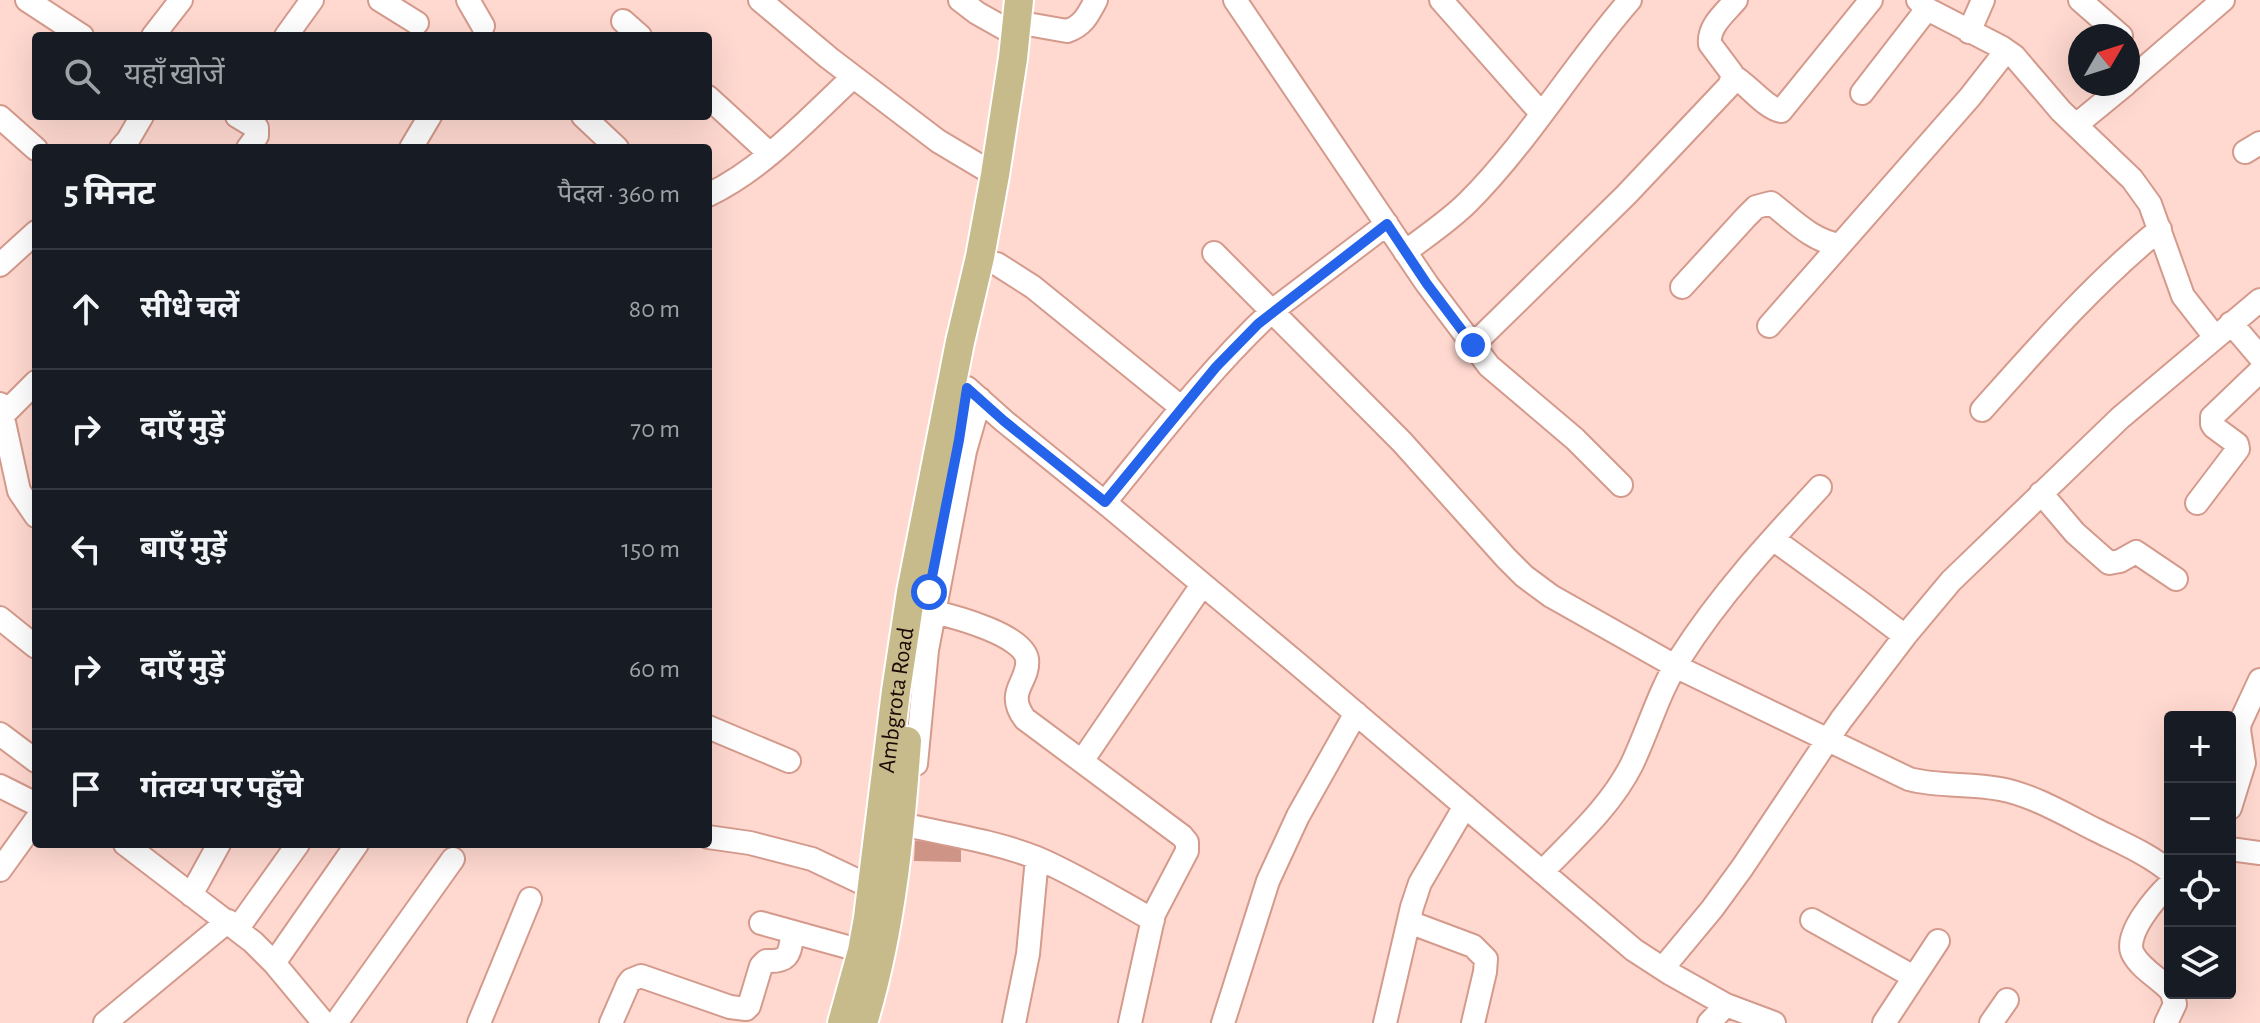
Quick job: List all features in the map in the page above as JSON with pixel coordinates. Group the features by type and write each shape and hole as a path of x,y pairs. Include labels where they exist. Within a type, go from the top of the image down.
{"main road":[{"name":"Ambgrota Road","path":"842,1023 862,951 873,888 911,592 1028,20 1019,0"},
{"path":"863,1023 878,970 894,881 916,662 959,440 974,394 1016,162 1028,20"}],"street":[{"path":"156,32 181,0"},
{"path":"289,32 312,0"},
{"path":"380,0 417,23"},
{"path":"468,0 484,32"},
{"path":"760,0 853,77 938,141 995,175"},
{"path":"960,0 977,13 1028,20 1067,31 1086,20 1096,0"},
{"path":"1235,0 1405,252 1489,366 1575,439 1621,485"},
{"path":"1441,0 1541,113"},
{"path":"1405,252 1465,205 1482,187 1630,0"},
{"path":"1736,0 1713,26 1708,39 1733,76 1749,86 1774,110 1781,111 1871,0"},
{"path":"1969,32 1983,0"},
{"path":"2080,0 2107,24"},
{"path":"36,2 77,32"},
{"path":"2140,73 2216,2"},
{"path":"1862,93 1922,4 2006,51 2140,188 2160,229 2183,296 2260,357"},
{"path":"623,21 635,32"},
{"path":"1769,326 1970,97 2006,51"},
{"path":"2140,52 2152,63"},
{"path":"1473,345 1626,195 1729,86 1733,76"},
{"path":"712,193 746,173 770,154 853,77"},
{"path":"2076,125 2111,96"},
{"path":"712,101 770,154"},
{"path":"0,117 32,145"},
{"path":"130,144 140,120"},
{"path":"244,120 257,128 257,136 251,144"},
{"path":"413,144 428,120"},
{"path":"587,120 613,144"},
{"path":"1682,287 1746,217 1764,203 1771,203 1815,237 1840,245"},
{"path":"1105,502 1216,367 1272,311 1387,224"},
{"path":"1982,410 2082,299 2160,229"},
{"path":"0,265 32,236"},
{"path":"1214,253 1402,442 1524,576 1562,602 1675,666 1909,779 2013,792 2055,809 2164,867"},
{"path":"997,264 1033,287 1182,408"},
{"path":"1663,968 1742,868 1827,740 1905,636 1951,581 2120,418 2260,300"},
{"path":"2197,503 2238,449 2237,444 2214,427 2212,417 2260,371"},
{"path":"32,385 1,412 10,494 32,513"},
{"path":"974,394 1634,950 1726,1005 1774,1023"},
{"path":"874,1023 889,966 910,826 934,612 974,394"},
{"path":"1542,872 1611,796 1631,765 1664,685 1715,607 1820,487"},
{"path":"2041,493 2075,533 2109,563 2136,552 2176,579"},
{"path":"1773,539 1905,636"},
{"path":"1082,761 1202,585"},
{"path":"934,612 958,618 1019,645 1027,658 1016,698 1025,719 1187,842 1187,851 1153,920 1130,1023"},
{"path":"0,618 32,644"},
{"path":"2236,789 2244,763 2240,723 2260,680"},
{"path":"1223,1023 1268,881 1298,816 1356,713"},
{"path":"712,729 789,761"},
{"path":"0,734 32,758"},
{"path":"0,786 32,802"},
{"path":"1385,1023 1420,883 1465,806"},
{"path":"0,870 32,826"},
{"path":"910,826 1037,858 1153,920"},
{"path":"712,838 750,843 812,859 873,888"},
{"path":"130,848 233,925 274,963 324,1023"},
{"path":"191,895 217,848"},
{"path":"105,1023 233,925 295,848"},
{"path":"274,963 354,848"},
{"path":"2236,849 2260,853"},
{"path":"1014,1023 1028,954 1037,858"},
{"path":"336,1023 453,859"},
{"path":"2164,891 2142,917 2131,939 2131,946 2144,968 2164,986"},
{"path":"479,1023 530,899"},
{"path":"1812,920 1914,977"},
{"path":"1409,922 1473,946 1486,959 1473,1023"},
{"path":"761,923 862,951"},
{"path":"611,1023 628,984 641,976 730,1007 746,1009 761,966 766,961 780,962 785,959 793,932"},
{"path":"1884,1023 1938,941"},
{"path":"2166,1023 2175,1004 2173,999"},
{"path":"1991,1023 2007,1000"},
{"path":"1709,1023 1726,1005"}],"building":[{"path":"915,841 961,842 961,862 914,861"}],"route":[{"path":"929,592 967,388 1105,502 1216,367 1258,324 1387,224 1473,345"}]}
